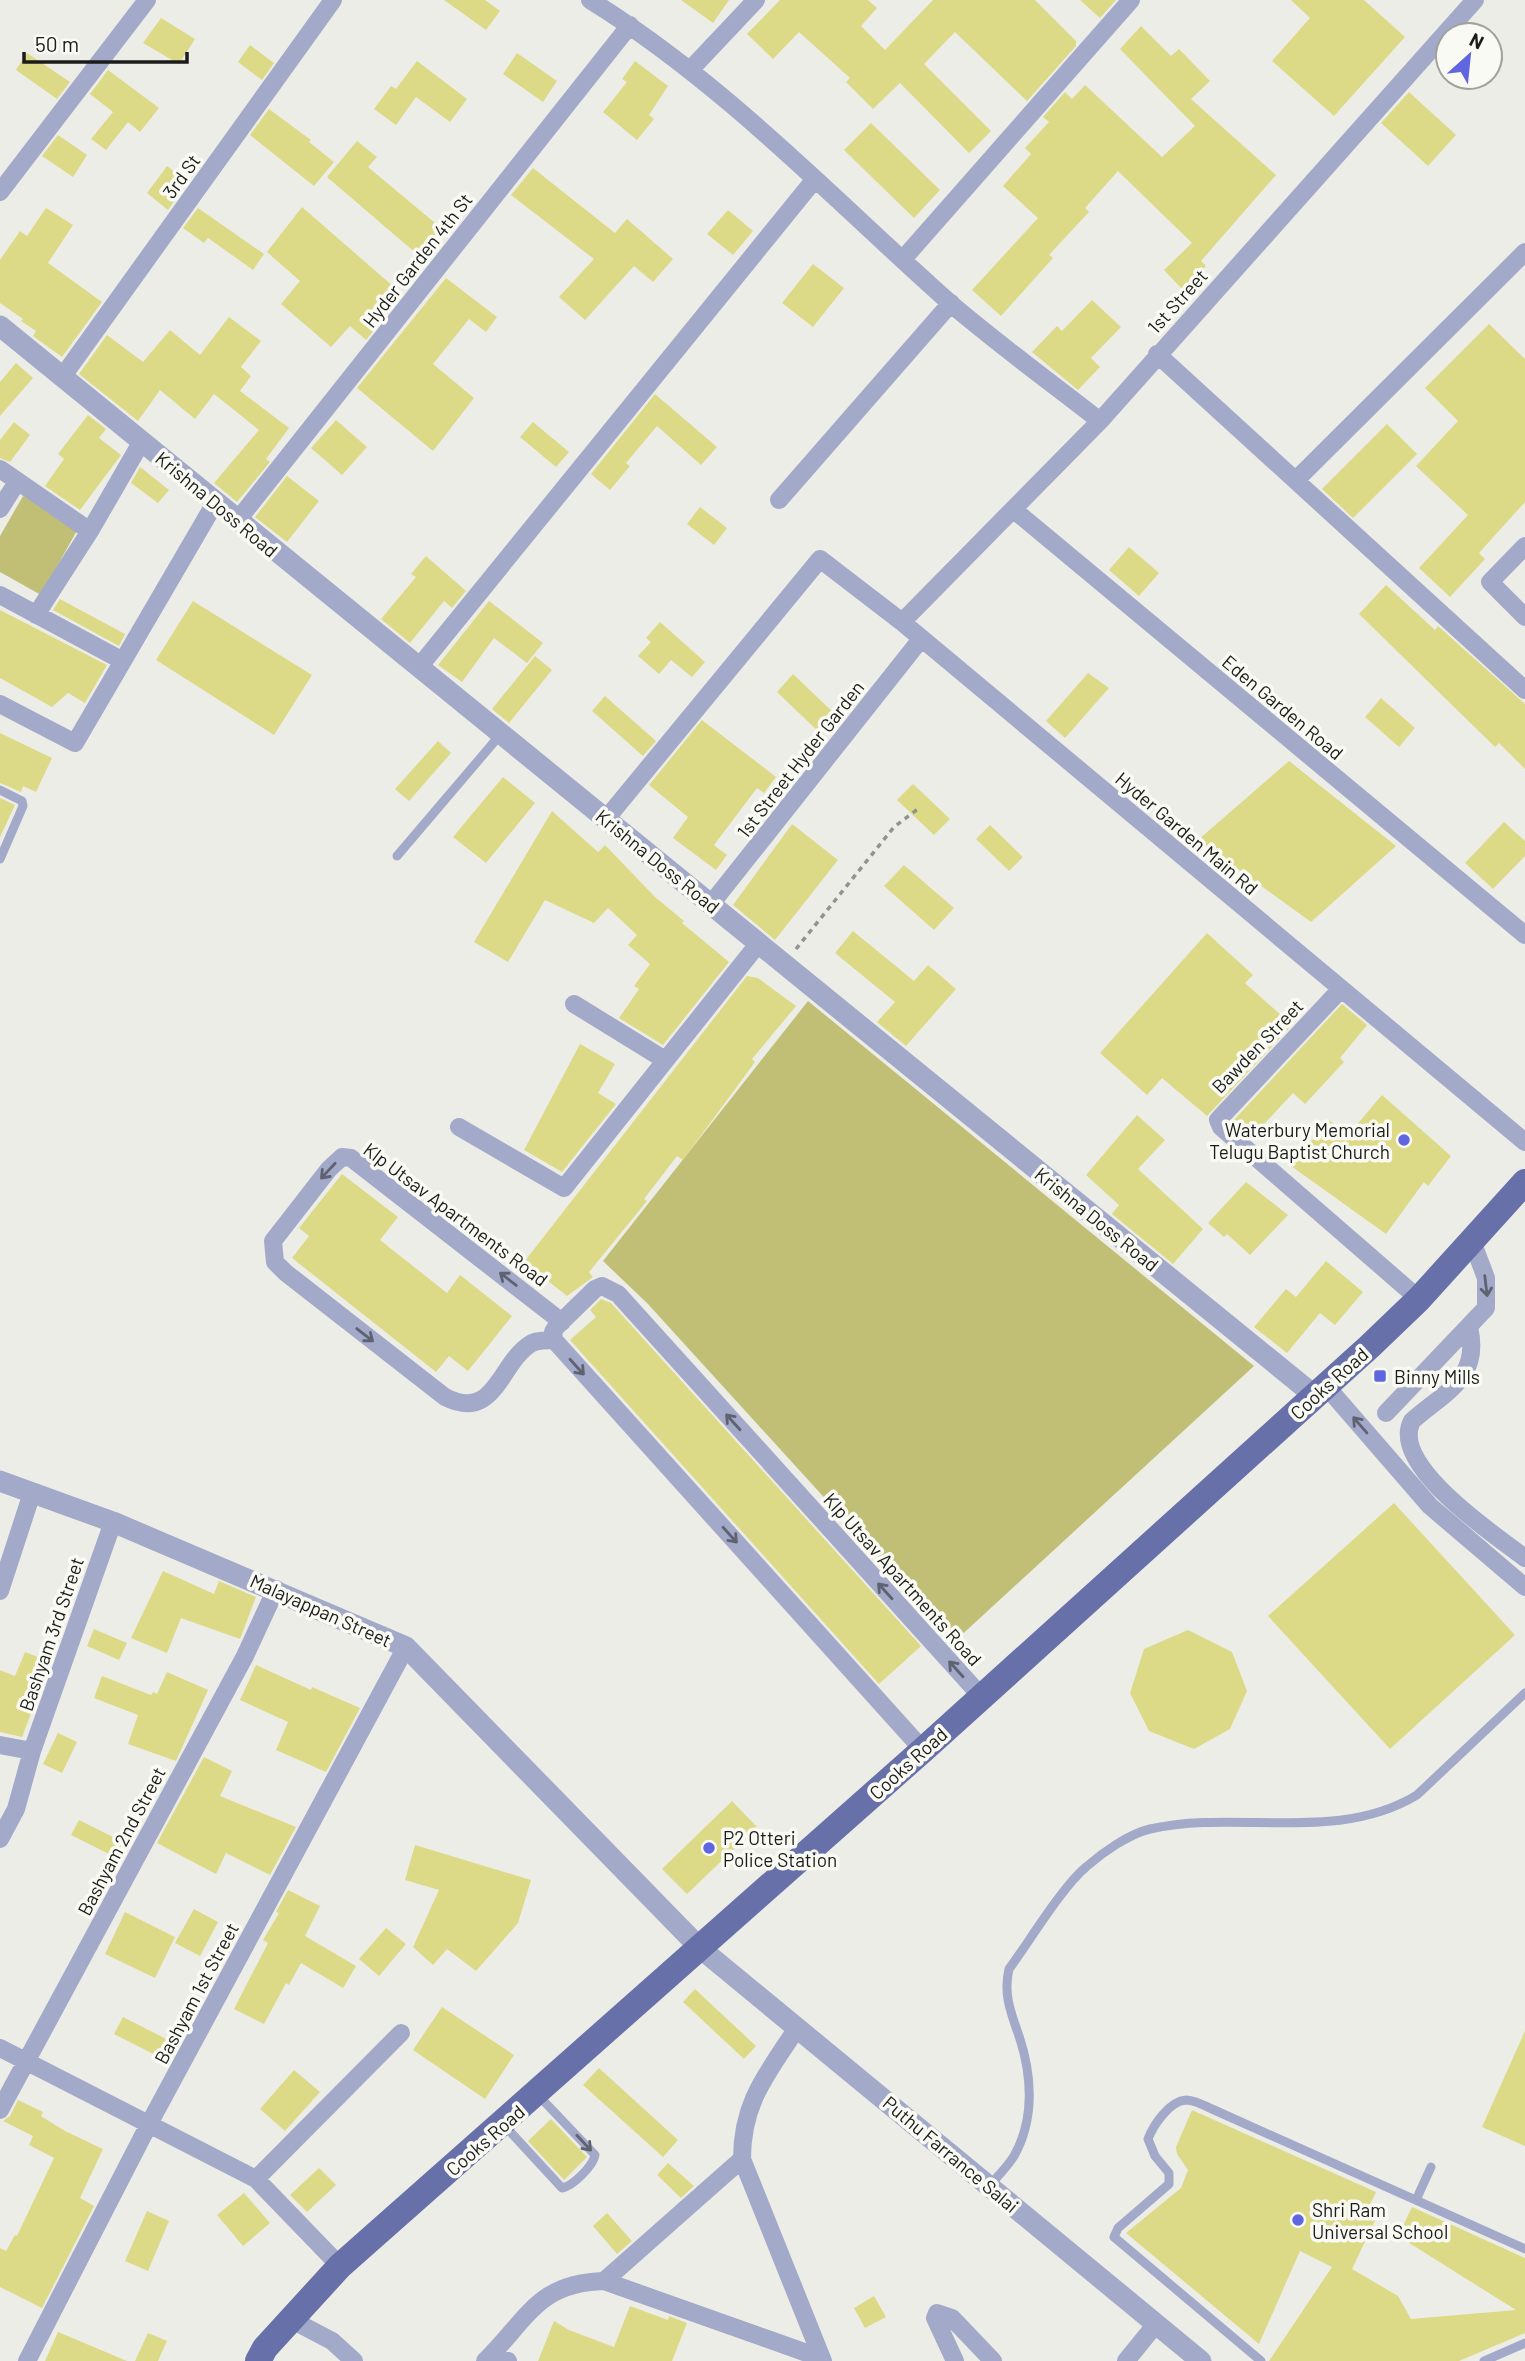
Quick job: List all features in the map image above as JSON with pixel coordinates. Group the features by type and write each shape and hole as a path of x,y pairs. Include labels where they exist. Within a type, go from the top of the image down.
{"main road":[{"name":"Cooks Road","path":"275,2346 340,2266 923,1750 1320,1391 1419,1299 1525,1182"}],"street":[{"path":"0,192 147,0"},
{"name":"3rd St","path":"62,376 333,0"},
{"path":"590,0 630,25 690,70 816,178 951,303 1100,421"},
{"path":"690,70 756,0"},
{"path":"904,258 1131,0"},
{"name":"1st Street","path":"902,622 1100,421 1475,0"},
{"name":"Hyder Garden 4th St","path":"237,521 630,25"},
{"path":"419,667 816,178"},
{"path":"1296,480 1525,252"},
{"path":"779,500 951,303"},
{"name":"Krishna Doss Road","path":"0,327 784,965 1320,1391"},
{"path":"1157,355 1525,690"},
{"path":"36,615 90,531 142,441"},
{"path":"0,470 90,531"},
{"path":"0,509 17,482"},
{"path":"0,704 75,743 215,503"},
{"name":"Eden Garden Road","path":"1014,510 1525,935"},
{"path":"1525,546 1490,582 1525,617"},
{"name":"Hyder Garden Main Rd","path":"606,819 820,559 902,622 1525,1142"},
{"path":"0,596 124,661"},
{"name":"1st Street Hyder Garden","path":"711,904 921,639"},
{"path":"459,1126 564,1188 758,944"},
{"name":"Bawden Street","path":"1341,989 1218,1120 1221,1128 1419,1299"},
{"path":"574,1004 666,1060"},
{"name":"Klp Utsav Apartments Road","path":"562,1322 351,1158 342,1157 328,1169 272,1241 271,1251 275,1262 286,1273 445,1397 458,1404 471,1405 484,1398 532,1343 554,1340 553,1332 595,1289 602,1286 618,1294 981,1696"},
{"path":"1386,1413 1486,1308 1486,1278 1472,1241"},
{"path":"1469,1327 1474,1347 1466,1374 1412,1421 1406,1431 1408,1441 1433,1482 1461,1508 1525,1558"},
{"path":"554,1340 923,1750"},
{"path":"1320,1391 1395,1465 1430,1506 1525,1587"},
{"name":"Malayappan Street","path":"0,1481 113,1522 276,1589 406,1647 699,1948"},
{"path":"0,1591 32,1493"},
{"name":"Bashyam 3rd Street","path":"0,1839 16,1809 32,1751 113,1522"},
{"name":"Bashyam 2nd Street","path":"0,2110 245,1656 276,1589"},
{"name":"Bashyam 1st Street","path":"27,2361 149,2124 406,1647"},
{"path":"0,1745 32,1751"},
{"name":"Puthu Farrance Salai","path":"699,1948 1201,2361"},
{"path":"797,2028 756,2091 742,2130 742,2160 822,2360"},
{"path":"256,2179 401,2033"},
{"path":"0,2048 256,2179 340,2266"},
{"path":"604,2281 742,2160"},
{"path":"495,2359 549,2294 577,2282 604,2281 822,2360"},
{"path":"955,2361 935,2318 937,2313 952,2318 993,2361"},
{"path":"1126,2361 1156,2324"},
{"path":"275,2346 332,2341 354,2361"}],"lane":[{"path":"397,856 501,733"},
{"path":"0,790 22,801 23,806 0,859"},
{"path":"989,2186 1014,2156 1026,2124 1030,2087 1026,2056 1004,1987 1009,1969 1084,1868 1114,1847 1148,1829 1205,1822 1343,1822 1398,1807 1417,1795 1525,1693"},
{"path":"503,2124 562,2188 568,2187 593,2162 594,2155 537,2094"},
{"path":"1261,2361 1114,2237 1118,2228 1171,2179 1149,2146 1151,2130 1160,2118 1179,2103 1197,2102 1525,2249"},
{"path":"1416,2200 1431,2167"},
{"path":"1484,2361 1525,2343"}],"path":[{"path":"784,965 894,827 919,808"}],"shaded area":[{"path":"23,496 79,527 41,595 0,572 0,536"},
{"path":"808,1001 1254,1366 955,1641 647,1303 603,1261"}],"building":[{"path":"444,0 485,0 500,11 486,30"},
{"path":"681,0 729,0 713,23"},
{"path":"780,0 868,0 877,8 861,26 885,50 933,0 1035,0 1076,41 1076,46 1027,101 955,32 924,64 991,131 969,153 900,83 873,109 846,82 850,78 799,32 773,59 747,34"},
{"path":"1080,0 1116,0 1100,18"},
{"path":"1291,0 1364,0 1405,37 1334,116 1272,61 1310,18"},
{"path":"161,18 195,39 179,64 143,43"},
{"path":"1141,26 1171,56 1179,49 1210,81 1191,99 1276,175 1201,261 1206,266 1182,289 1164,270 1192,243 1118,171 1085,208 1089,212 1049,255 1053,258 1001,316 972,290 1038,218 1003,186 1031,154 1025,148 1049,122 1043,117 1065,92 1072,99 1085,85 1162,157 1195,126 1120,49"},
{"path":"250,45 274,63 262,80 238,62"},
{"path":"27,53 70,82 57,99 16,70"},
{"path":"517,53 557,81 543,102 503,74"},
{"path":"417,61 467,99 450,122 416,97 396,125 374,109 391,86 396,89"},
{"path":"635,61 668,86 649,115 654,119 637,140 603,112 627,82 622,79"},
{"path":"108,70 159,108 140,132 128,122 106,150 91,139 113,112 90,94"},
{"path":"1409,92 1456,135 1428,166 1381,123"},
{"path":"269,109 311,140 309,142 334,162 314,186 250,135"},
{"path":"871,123 940,190 914,218 844,150"},
{"path":"58,135 87,155 73,177 42,156"},
{"path":"357,141 377,157 368,167 441,228 418,255 327,177"},
{"path":"167,166 188,182 168,210 147,193"},
{"path":"533,168 615,233 627,219 673,259 653,282 634,266 585,320 559,297 594,259 511,195"},
{"path":"302,207 402,294 366,340 350,326 331,347 281,304 300,281 267,252"},
{"path":"46,208 73,225 48,263 102,302 62,357 33,336 36,331 0,303 0,260 20,231 27,236"},
{"path":"198,208 264,254 253,270 208,238 204,243 183,228"},
{"path":"728,210 753,231 733,255 707,234"},
{"path":"813,264 844,288 813,327 782,303"},
{"path":"446,278 497,317 486,332 469,319 433,364 474,398 433,451 357,388"},
{"path":"1092,300 1121,327 1091,358 1100,367 1078,390 1032,352 1057,326 1062,331"},
{"path":"229,317 261,341 241,367 251,376 240,391 289,428 266,459 270,462 237,502 214,483 259,430 214,394 195,419 160,390 138,421 79,374 107,335 143,362 170,330 200,355"},
{"path":"1489,324 1525,359 1525,502 1479,553 1485,559 1450,597 1419,568 1468,515 1416,466 1458,421 1425,388"},
{"path":"16,363 33,378 0,416 0,382"},
{"path":"655,394 717,447 701,465 657,426 626,463 630,466 610,490 591,474"},
{"path":"88,415 106,429 99,438 121,455 80,510 45,486 64,459 58,454"},
{"path":"336,420 367,447 342,475 311,448"},
{"path":"14,422 30,435 10,462 0,458 0,440"},
{"path":"533,422 569,452 556,467 520,437"},
{"path":"1387,424 1417,454 1353,518 1322,489"},
{"path":"140,467 169,490 158,503 131,483"},
{"path":"287,476 319,501 287,542 255,517"},
{"path":"700,507 727,528 714,545 687,524"},
{"path":"1129,547 1159,573 1139,596 1109,570"},
{"path":"426,556 466,591 452,608 444,601 410,643 381,619 416,577 411,574"},
{"path":"1386,585 1435,630 1438,626 1525,704 1525,769 1499,743 1495,747 1359,614"},
{"path":"60,599 125,634 119,646 53,610"},
{"path":"193,601 312,675 274,735 156,660"},
{"path":"489,601 543,643 527,663 494,638 462,682 438,665"},
{"path":"0,610 107,665 85,703 68,693 52,707 0,678"},
{"path":"660,622 705,662 692,677 671,660 659,674 638,656 651,642 646,638"},
{"path":"535,656 552,670 509,723 492,709"},
{"path":"1088,673 1109,688 1065,738 1046,721"},
{"path":"793,674 839,718 822,735 777,692"},
{"path":"605,696 656,741 643,756 592,711"},
{"path":"1381,698 1415,728 1399,747 1365,717"},
{"path":"702,720 776,777 764,793 757,788 714,845 727,855 716,870 673,838 688,817 649,785"},
{"path":"0,733 52,758 36,792 23,786 21,792 0,783"},
{"path":"438,741 451,753 409,801 395,789"},
{"path":"1289,761 1396,846 1311,922 1198,840"},
{"path":"503,777 535,803 486,863 453,837"},
{"path":"913,784 950,819 934,835 897,800"},
{"path":"0,798 15,805 0,837"},
{"path":"552,811 598,852 605,845 655,897 684,921 682,923 729,962 663,1045 619,1018 639,989 634,986 650,964 628,945 637,935 608,908 594,923 545,900 508,962 474,942"},
{"path":"1504,822 1525,841 1525,856 1493,889 1465,863"},
{"path":"792,824 838,860 775,940 733,905"},
{"path":"990,825 1023,857 1009,871 976,839"},
{"path":"904,865 954,908 934,930 884,886"},
{"path":"853,931 914,981 928,965 956,989 906,1046 877,1022 895,1002 835,953"},
{"path":"1207,933 1253,975 1245,983 1292,1025 1207,1116 1162,1078 1147,1095 1100,1053"},
{"path":"747,976 758,978 796,1006 752,1059 755,1062 683,1160 677,1156 644,1199 647,1201 589,1272 593,1277 567,1296 524,1262"},
{"path":"1342,1004 1367,1025 1340,1058 1344,1062 1305,1104 1293,1093 1252,1137 1234,1120"},
{"path":"580,1044 615,1064 598,1093 616,1104 562,1172 524,1150"},
{"path":"1382,1095 1451,1156 1428,1186 1424,1182 1386,1234 1291,1166 1329,1120 1348,1135"},
{"path":"1137,1115 1165,1140 1138,1169 1203,1229 1173,1264 1112,1214 1119,1205 1086,1175"},
{"path":"342,1174 398,1217 380,1240 447,1293 460,1275 512,1316 468,1371 449,1356 436,1372 292,1258 309,1236 299,1228"},
{"path":"1246,1182 1288,1215 1250,1255 1227,1234 1224,1237 1208,1223"},
{"path":"1326,1261 1363,1292 1335,1325 1320,1313 1287,1353 1254,1327 1286,1289 1296,1297"},
{"path":"601,1299 611,1303 921,1646 879,1684 570,1340 596,1317 590,1310"},
{"path":"1394,1503 1515,1635 1390,1749 1268,1616"},
{"path":"163,1571 214,1594 219,1581 256,1597 240,1639 181,1618 167,1653 131,1638"},
{"path":"94,1629 127,1643 119,1660 87,1646"},
{"path":"1188,1630 1232,1652 1247,1691 1230,1729 1194,1749 1149,1731 1130,1693 1144,1649"},
{"path":"25,1652 51,1662 22,1737 0,1732 0,1670 15,1676"},
{"path":"256,1665 360,1708 326,1772 276,1750 288,1722 240,1700"},
{"path":"167,1672 208,1690 176,1761 128,1744 138,1715 94,1698 102,1676 151,1695 153,1692 157,1694"},
{"path":"58,1733 77,1742 62,1773 43,1764"},
{"path":"204,1757 232,1771 220,1796 296,1827 270,1875 226,1853 216,1874 157,1843"},
{"name":"P2 Otteri Police Station","path":"732,1801 757,1827 687,1894 662,1869"},
{"path":"79,1820 123,1842 115,1857 71,1835"},
{"path":"415,1845 531,1880 518,1923 476,1971 447,1949 433,1965 413,1947 439,1890 405,1880"},
{"path":"288,1890 320,1906 305,1936 356,1966 343,1988 301,1963 289,1985 286,1983 264,2024 234,2009 268,1943 263,1940 279,1913 276,1912"},
{"path":"194,1909 218,1922 200,1956 175,1943"},
{"path":"125,1912 175,1937 155,1978 105,1954"},
{"path":"386,1928 406,1944 379,1976 359,1959"},
{"path":"695,1989 756,2046 744,2059 683,2002"},
{"path":"442,2007 514,2055 485,2099 413,2050"},
{"path":"123,2017 178,2045 169,2062 114,2034"},
{"path":"1525,2031 1525,2146 1482,2127"},
{"path":"599,2068 678,2140 663,2157 583,2085"},
{"path":"294,2070 320,2092 285,2131 260,2109"},
{"path":"18,2100 43,2112 41,2116 65,2131 103,2149 80,2198 94,2206 42,2308 0,2287 0,2248 6,2251 15,2235 17,2236 54,2158 29,2145 33,2136 3,2121 10,2116"},
{"name":"Shri Ram Universal School","path":"1192,2110 1376,2192 1369,2207 1379,2212 1352,2269 1398,2296 1411,2319 1516,2310 1398,2236 1412,2207 1525,2258 1525,2333 1459,2361 1269,2361 1332,2267 1300,2251 1259,2344 1126,2233 1181,2188 1188,2170 1177,2154 1176,2147"},
{"path":"551,2119 587,2157 564,2180 528,2141"},
{"path":"668,2163 694,2186 681,2198 657,2175"},
{"path":"319,2168 336,2185 307,2212 290,2195"},
{"path":"244,2193 270,2223 243,2246 217,2215"},
{"path":"147,2211 169,2221 148,2271 125,2261"},
{"path":"607,2213 632,2241 617,2254 593,2226"},
{"path":"874,2296 886,2317 865,2328 854,2308"},
{"path":"630,2306 668,2320 669,2316 687,2323 672,2361 538,2361 554,2321 569,2330 614,2347"},
{"path":"58,2332 127,2361 45,2361"},
{"path":"148,2333 167,2341 158,2361 135,2361"}],"place":[{"name":"Waterbury Memorial Telugu Baptist Church","path":"1404,1140"},
{"name":"Binny Mills","path":"1380,1376"},
{"name":"P2 Otteri Police Station","path":"709,1848"},
{"name":"Shri Ram Universal School","path":"1298,2220"}]}
